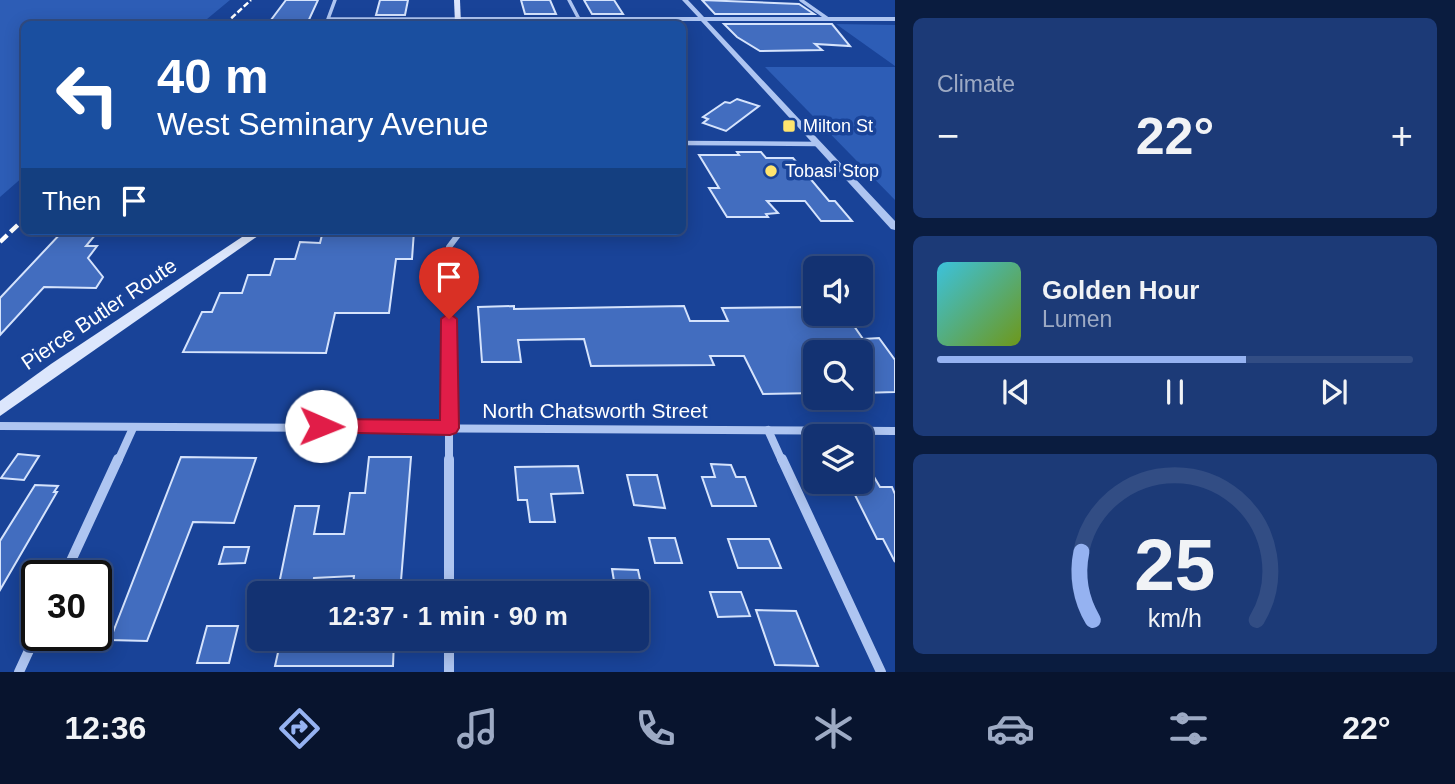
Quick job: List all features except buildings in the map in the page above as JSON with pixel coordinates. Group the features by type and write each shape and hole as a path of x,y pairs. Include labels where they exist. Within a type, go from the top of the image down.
{"main road":[{"path":"457,0 458,21"},
{"name":"Pierce Butler Route","path":"0,410 56,368 253,235"}],"street":[{"path":"335,0 328,19 415,21"},
{"path":"569,0 579,19"},
{"path":"685,0 895,228"},
{"path":"801,0 828,19"},
{"path":"498,21 895,19"},
{"path":"686,143 817,144"},
{"path":"449,581 449,247 458,235"},
{"name":"North Chatsworth Street","path":"0,426 895,431"},
{"path":"71,560 133,428"},
{"path":"768,430 881,672"},
{"path":"19,672 29,651"},
{"path":"449,651 449,672"}],"shaded area":[{"path":"0,0 230,0 205,21 21,21 21,179 0,197"},
{"path":"836,24 895,25 895,66"},
{"path":"765,67 895,67 895,200"}],"railway":[{"path":"228,21 251,0"},
{"path":"0,242 21,222"}],"place":[{"name":"Milton St","path":"789,126"},
{"name":"Tobasi Stop","path":"771,171"}],"route":[{"path":"321,426 450,428 449,319"}]}
